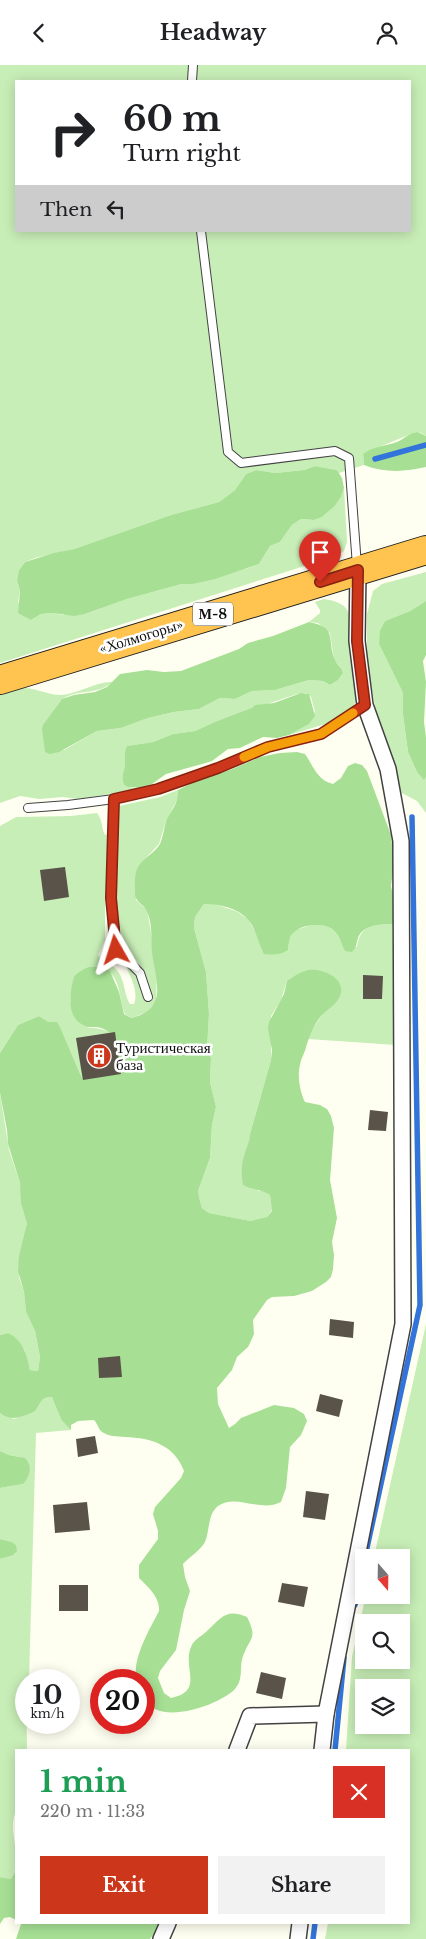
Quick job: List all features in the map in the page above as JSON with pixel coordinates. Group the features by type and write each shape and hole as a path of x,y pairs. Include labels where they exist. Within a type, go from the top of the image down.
{"highway":[{"name":"«Холмогоры»","path":"0,680 426,550"}],"street":[{"path":"322,1749 326,1714 403,1323 401,841 388,769 365,705 357,641 358,570"},
{"path":"237,1749 250,1716 326,1714"},
{"path":"161,1939 168,1924"},
{"path":"298,1939 300,1924"}],"lane":[{"path":"192,80 193,65"},
{"path":"201,232 228,452 241,463 336,451 349,458 358,570"},
{"path":"28,808 114,799 158,789 218,768 268,747 321,734 365,705"},
{"path":"114,799 111,898 116,950 140,973 148,997"}],"green space":[{"path":"0,65 426,65 426,436 419,432 363,454 364,465 339,473 337,470 315,466 304,470 275,473 256,470 246,474 235,490 219,502 171,515 74,549 25,562 19,570 17,580 20,591 18,602 31,620 41,614 85,614 127,599 182,584 193,584 248,568 259,564 270,546 280,542 292,525 301,519 314,520 322,517 335,506 344,488 347,542 344,551 336,556 0,663"},
{"path":"418,432 426,436 426,467 395,471 364,465 363,454"},
{"path":"315,466 337,470 342,478 344,488 341,497 335,506 322,517 314,520 301,519 292,525 280,542 270,546 259,564 215,579 193,584 182,584 127,599 85,614 74,616 52,613 41,614 31,620 18,613 20,591 17,580 19,570 25,562 74,549 171,515 219,502 235,490 246,474 256,470 275,473 304,470"},
{"path":"426,572 426,601 410,611 385,621 379,644 403,693 403,715 408,752 417,772 424,779 426,777 426,813 417,801 398,791 376,712 367,661 367,614 373,591 382,584"},
{"path":"324,599 337,602 344,606 349,613 358,696 350,711 332,722 289,735 305,726 315,712 311,697 306,693 297,694 217,721 195,731 173,734 153,742 128,746 125,753 124,785 141,787 152,784 145,789 78,799 63,797 39,799 20,796 0,803 0,694 23,688 61,695 100,683 113,682 101,689 78,693 64,698 60,702 44,726 43,735 44,739 64,750 97,731 121,728 148,718 174,712 199,709 220,698 235,699 252,691 275,690 309,680 323,681 330,685 338,680 343,673 334,660 330,633 318,623 309,622 320,613 315,602"},
{"path":"426,601 426,655 423,661 426,682 424,722 426,777 424,780 417,772 408,752 403,715 403,693 379,644 380,631 385,621 410,611"},
{"path":"309,622 318,624 328,631 335,660 343,673 338,680 330,685 323,681 309,680 275,690 252,691 235,699 220,698 199,709 174,712 148,718 121,728 97,731 59,752 50,754 45,752 43,725 62,699 95,692 107,687 120,674 147,670 181,671 239,649 248,643 273,636"},
{"path":"301,693 309,694 315,716 309,724 289,735 277,738 263,737 240,748 228,749 212,761 166,774 152,784 141,787 128,787 124,785 123,775 127,746 153,742 173,734 195,731 252,708 255,705 274,703"},
{"path":"297,752 305,754 319,776 333,784 341,778 348,766 355,763 362,765 367,771 391,835 394,863 391,886 396,909 395,924 368,927 360,933 356,947 352,952 345,951 338,935 330,928 320,925 303,927 292,933 288,950 280,954 271,955 264,954 252,925 237,911 224,906 204,904 195,917 194,928 206,972 209,1014 207,1050 211,1058 210,1082 216,1107 212,1125 210,1158 198,1191 202,1208 209,1213 251,1221 267,1217 272,1211 270,1195 243,1185 242,1173 243,1161 271,1060 272,1050 268,1029 269,1022 284,994 287,981 302,972 319,970 330,974 339,982 341,993 338,1001 321,1016 310,1035 301,1060 299,1079 300,1089 305,1102 320,1105 327,1109 331,1116 334,1128 330,1180 337,1218 332,1242 334,1255 331,1277 312,1291 294,1296 272,1297 267,1300 253,1320 254,1334 248,1347 237,1357 232,1370 217,1388 218,1404 229,1428 241,1418 274,1405 294,1408 304,1414 307,1421 301,1435 290,1447 286,1488 281,1502 273,1505 257,1505 232,1501 218,1506 210,1518 205,1542 183,1564 190,1591 176,1650 160,1671 158,1678 164,1693 171,1698 181,1695 187,1690 190,1684 189,1655 192,1644 220,1618 229,1614 240,1614 247,1617 252,1630 252,1638 242,1660 238,1685 227,1695 203,1707 189,1711 162,1711 155,1708 155,1669 136,1669 139,1654 159,1611 158,1601 139,1578 139,1565 158,1539 158,1531 153,1514 155,1507 181,1478 184,1471 180,1462 168,1449 153,1441 105,1434 94,1420 78,1421 71,1425 71,1430 62,1421 52,1397 43,1399 34,1412 21,1417 13,1418 0,1413 0,1335 8,1333 21,1344 30,1370 38,1371 40,1357 35,1331 26,1312 24,1292 18,1271 19,1256 27,1223 21,1203 20,1183 8,1144 0,1093 0,1053 18,1025 39,1016 49,1022 57,1022 82,1078 76,1038 112,1033 99,1027 85,1026 74,1017 70,997 74,976 87,968 100,967 110,971 119,992 124,1014 131,1018 145,1013 151,1008 157,996 157,984 152,952 151,925 145,908 135,895 135,878 139,865 160,844 166,821 177,799 178,790 202,778 230,770 260,757"},
{"path":"178,790 178,798 166,821 159,844 143,861 135,876 136,900 146,909 148,915 157,976 156,1000 148,1012 131,1018 125,1014 117,983 111,973 101,967 90,967 74,976 70,1001 89,1028 115,1032 83,1080 61,1029 39,1016 18,1025 0,1053 0,826 16,817 71,816 97,813 105,835 109,833 105,940 98,955 117,970 130,1004 134,1004 135,988 124,963 137,974 145,1000 151,999 141,968 123,945 114,891 119,806 160,797"},
{"path":"204,904 214,904 236,911 248,919 255,931 288,950 292,933 311,925 328,927 337,934 342,945 357,947 361,934 365,930 375,925 395,924 396,1045 308,1039 322,1015 287,981 281,1000 271,1016 271,1060 247,1148 258,1191 264,1190 270,1195 272,1210 267,1217 260,1220 251,1221 209,1213 202,1208 198,1191 210,1158 212,1125 216,1107 210,1082 211,1058 207,1050 209,1014 206,972 194,928 195,917"},
{"path":"0,1093 9,1150 20,1183 27,1223 19,1277 24,1292 26,1312 35,1331 40,1357 38,1371 30,1370 24,1349 8,1333 0,1335"},
{"path":"426,1324 426,1939 325,1939 328,1924 410,1924 410,1749 346,1749 352,1657 355,1644 355,1669 410,1669 410,1614 362,1614 364,1604 410,1604 410,1549 376,1549"},
{"path":"46,1396 53,1397 62,1421 71,1430 36,1433 29,1669 15,1669 15,1734 27,1734 27,1749 15,1749 15,1814 13,1828 15,1871 11,1879 0,1877 0,1559 6,1557 16,1545 0,1539 0,1488 23,1484 20,1457 0,1451 0,1413 14,1419 34,1412 40,1399"},
{"path":"0,1451 25,1458 29,1464 30,1471 23,1484 0,1488"},
{"path":"0,1539 12,1542 16,1545 17,1551 13,1555 0,1559"},
{"path":"15,1872 15,1920 10,1917 4,1918 0,1924 0,1877 11,1879"},
{"path":"21,1924 159,1924 159,1927 150,1939 16,1939"}],"building":[{"path":"65,867 69,897 44,901 40,870"},
{"path":"363,975 383,976 382,999 363,999"},
{"name":"Туристическая база","path":"115,1032 121,1074 83,1080 76,1038"},
{"path":"370,1110 388,1112 386,1131 368,1130"},
{"path":"330,1319 354,1322 353,1338 329,1335"},
{"path":"120,1356 122,1377 99,1378 98,1358"},
{"path":"320,1394 343,1400 339,1417 316,1411"},
{"path":"95,1436 98,1453 78,1457 76,1439"},
{"path":"306,1491 329,1494 325,1520 303,1517"},
{"path":"87,1502 90,1530 55,1533 53,1505"},
{"path":"282,1583 308,1587 304,1607 278,1602"},
{"path":"59,1585 88,1585 88,1611 59,1611"},
{"path":"261,1672 286,1678 282,1699 256,1693"}],"waterway":[{"path":"375,459 426,445"},
{"path":"367,1549 420,1305 412,817"},
{"path":"335,1749 344,1658"},
{"path":"313,1939 315,1924"}],"slow traffic":[{"path":"244,757 268,747 321,734 353,713"}],"place":[{"name":"Туристическая база","path":"99,1056"}],"route":[{"path":"116,950 111,898 114,799 158,789 218,768 268,747 321,734 365,705 357,641 358,570 320,582"}]}
